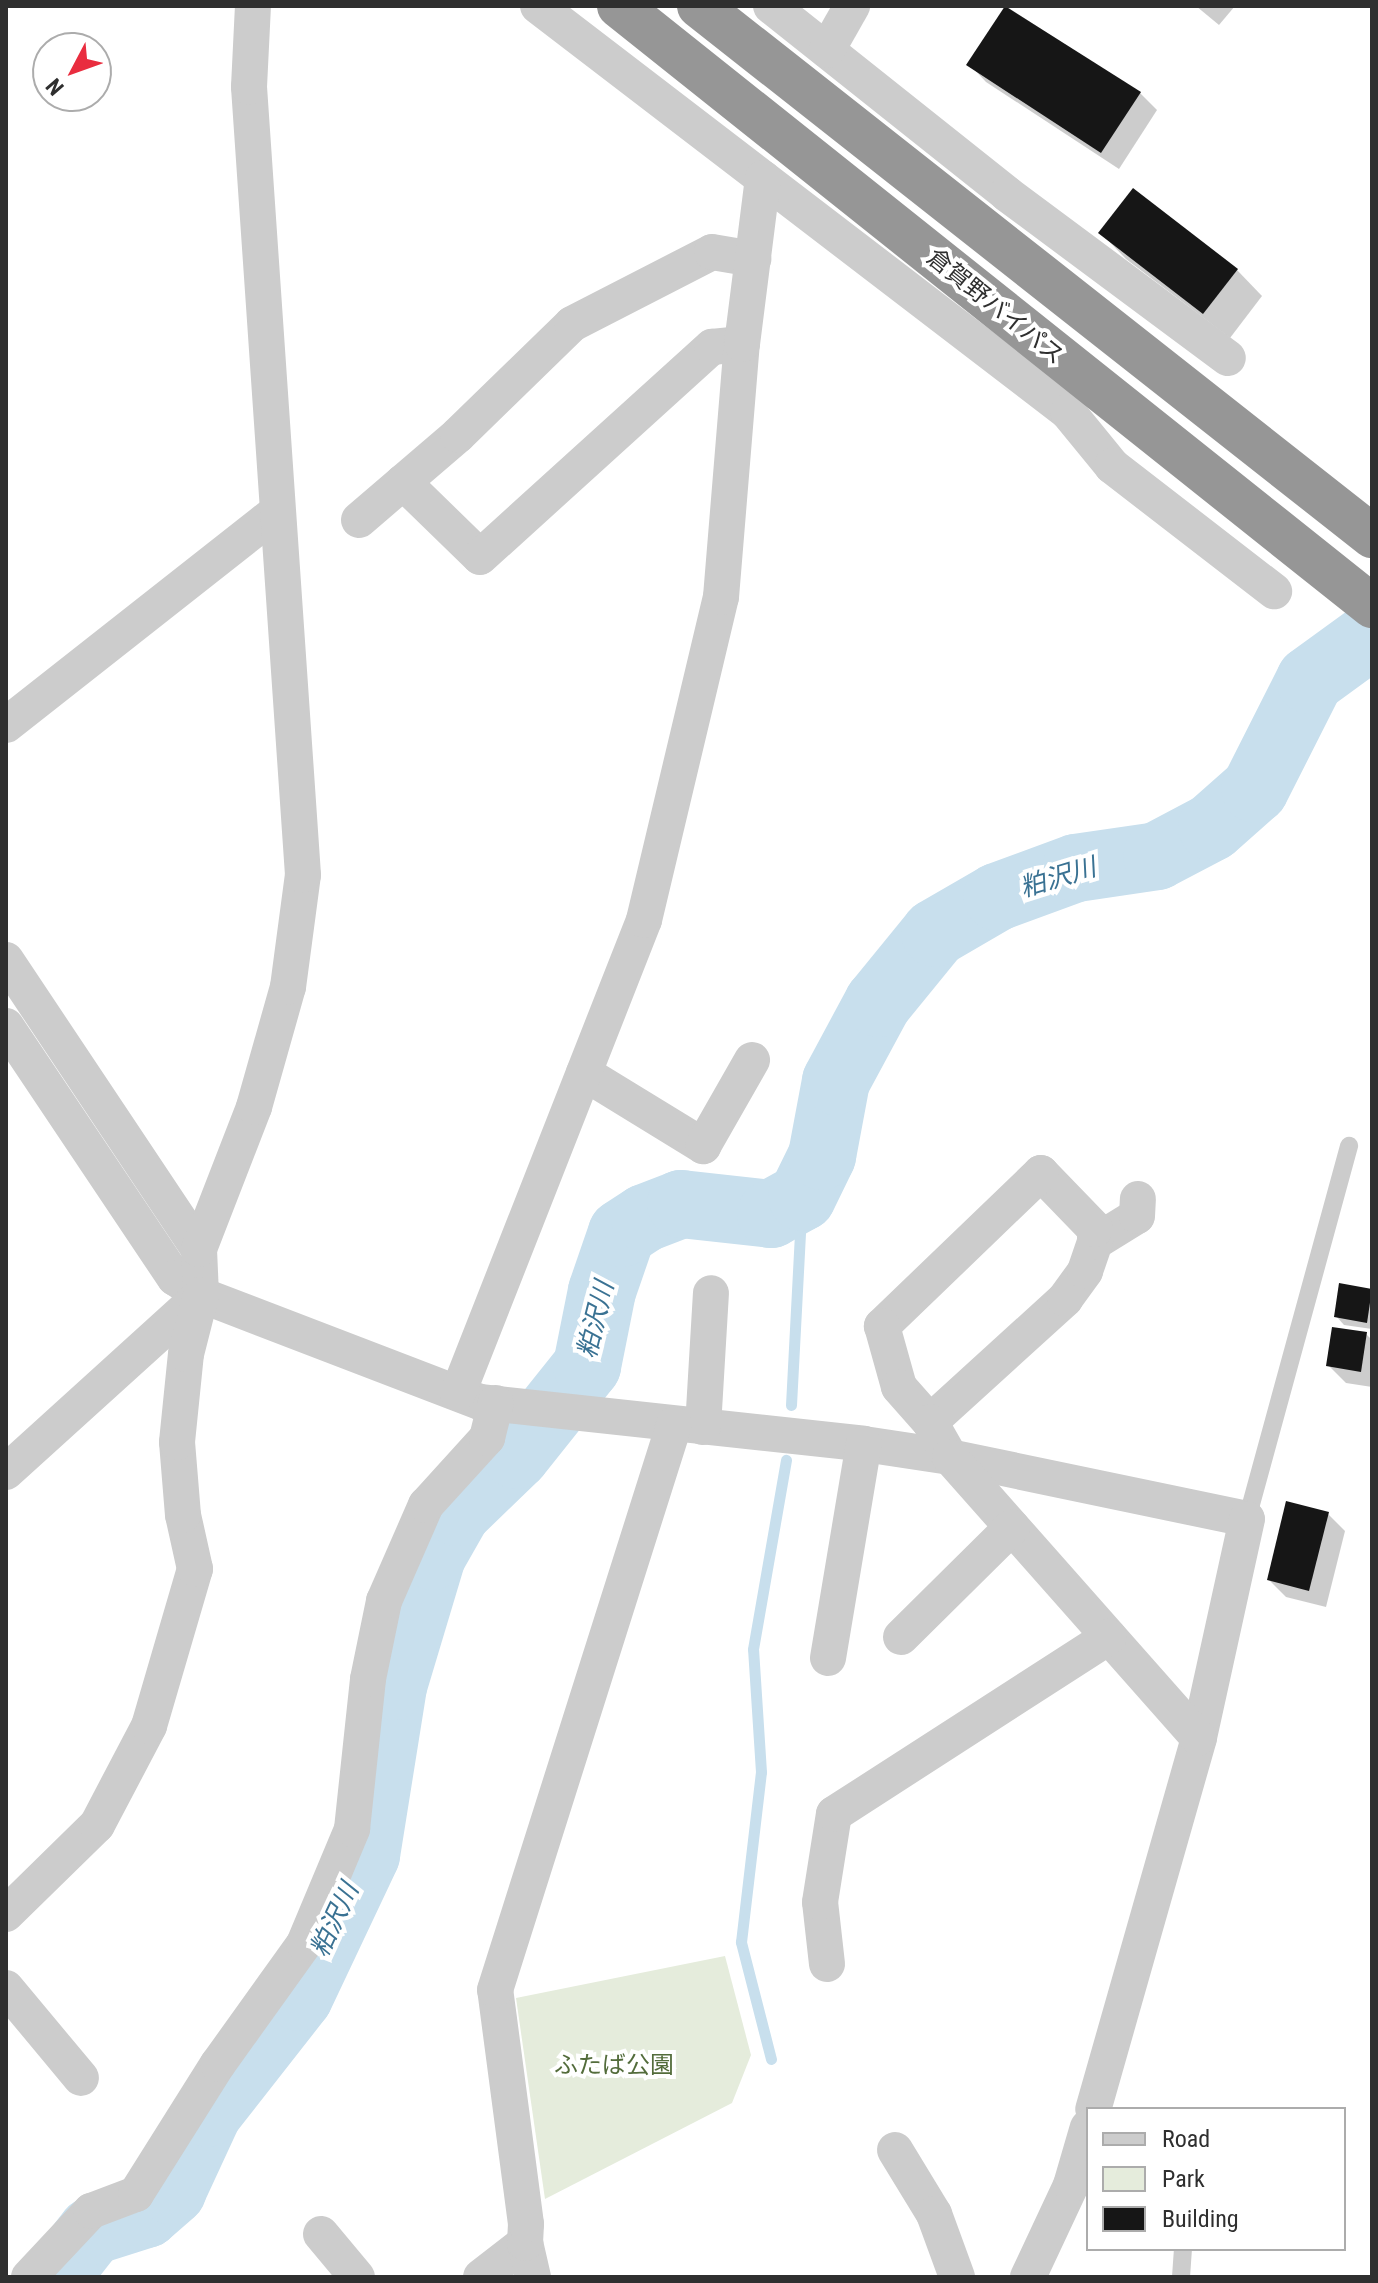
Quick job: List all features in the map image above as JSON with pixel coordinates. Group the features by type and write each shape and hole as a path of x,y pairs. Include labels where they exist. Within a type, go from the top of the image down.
{"highway":[{"name":"倉賀野バイパス","path":"619,6 1372,606"},
{"path":"699,6 1372,536"}],"street":[{"path":"6,1914 97,1825 149,1726 195,1569 183,1515 177,1442 186,1354 201,1295 199,1249 254,1107 288,987 303,875 249,87 253,6"},
{"path":"538,6 1068,412 1112,466 1274,591"},
{"path":"771,6 1007,194 1228,358"},
{"path":"827,50 852,6"},
{"path":"458,1393 644,920 721,597 742,344 753,259 775,187 833,159 849,138 863,79"},
{"path":"359,520 458,435 572,324 712,252 753,259"},
{"path":"403,482 480,557 712,347 742,344"},
{"path":"6,725 277,512"},
{"path":"6,960 199,1249"},
{"path":"6,1026 175,1278 201,1295 458,1393 496,1403 864,1444 950,1457 1247,1519 1199,1738 1094,2107"},
{"path":"584,1073 695,1159 752,1060"},
{"path":"930,1422 1065,1299 1085,1271 1095,1242 1095,1229 1041,1173 882,1326 899,1387 930,1422 950,1457 1199,1738"},
{"path":"1095,1242 1137,1216 1138,1199"},
{"path":"481,2277 529,2260 495,1990 688,1426 711,1293"},
{"path":"6,1472 201,1295"},
{"path":"29,2277 91,2211 136,2194 218,2064 304,1944 352,1829 368,1679 384,1601 426,1505 487,1438 496,1403"},
{"path":"828,1658 864,1444"},
{"path":"901,1637 1012,1527"},
{"path":"827,1964 820,1902 834,1814 1109,1637"},
{"path":"6,1988 81,2078"},
{"path":"1028,2277 1071,2185 1086,2134"},
{"path":"895,2150 934,2214 957,2277"},
{"path":"321,2234 357,2277"}],"lane":[{"path":"1247,1519 1349,1146"},
{"path":"1181,2277 1183,2251"}],"green space":[{"name":"ふたば公園","path":"725,1956 751,2055 732,2103 545,2199 516,1998"}],"building":[{"path":"1005,6 1141,92 1101,153 966,65"},
{"path":"1133,188 1238,269 1203,314 1098,233"},
{"path":"1339,1283 1372,1289 1367,1323 1334,1317"},
{"path":"1332,1327 1367,1332 1361,1372 1326,1366"},
{"path":"1286,1501 1329,1512 1309,1591 1267,1580"}],"waterway":[{"name":"粕沢川","path":"56,2277 92,2231 146,2214 172,2191 208,2113 299,1997 366,1855 393,1686 432,1556 457,1512 516,1455 587,1366 602,1291 622,1233 645,1218 681,1204 771,1214 802,1197 822,1156 836,1081 878,1003 935,933 997,897 1076,868 1157,856 1212,827 1255,789 1310,680 1372,635"},
{"path":"791,1405 802,1197"},
{"path":"771,2059 741,1942 761,1772 753,1649 786,1460"}]}
